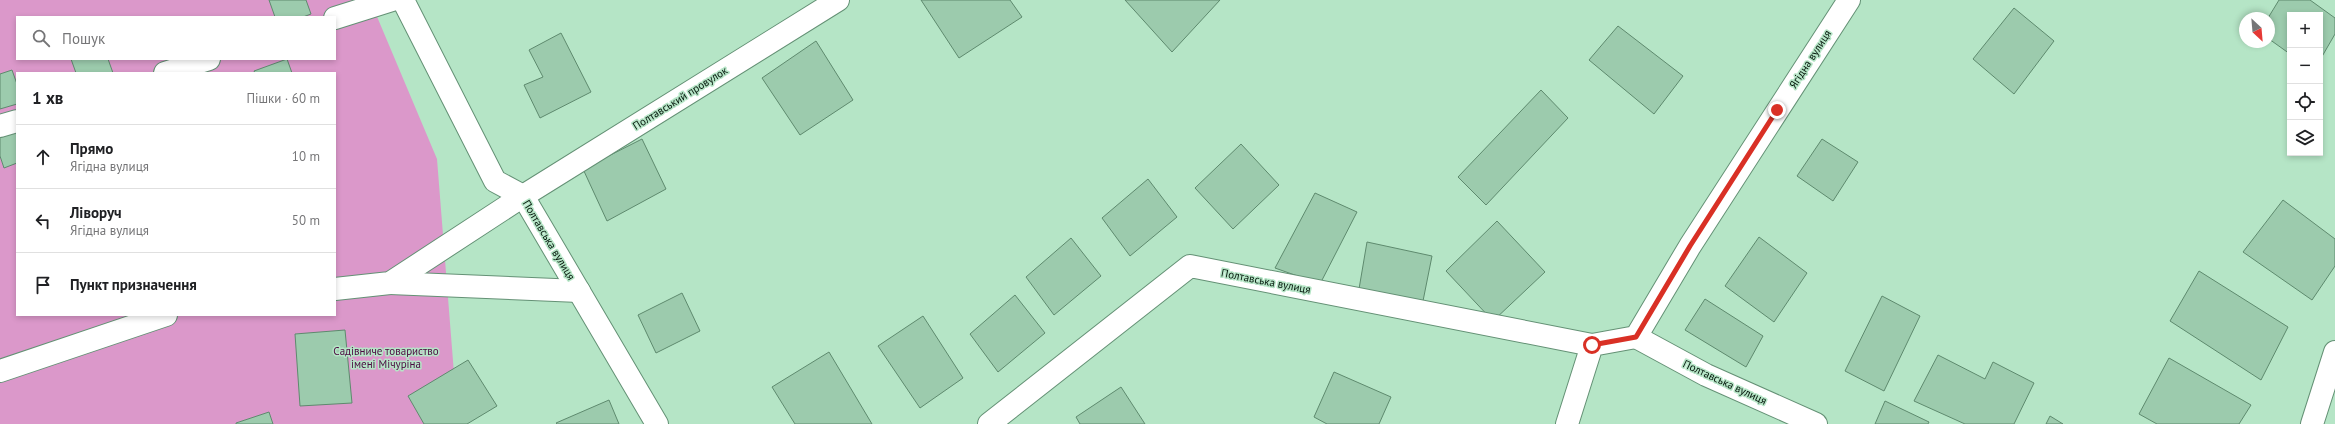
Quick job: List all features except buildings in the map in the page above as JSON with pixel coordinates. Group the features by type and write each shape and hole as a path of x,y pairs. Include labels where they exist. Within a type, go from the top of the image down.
{"street":[{"path":"336,18 392,0"},
{"name":"Полтавська вулиця","path":"404,0 495,181 522,196 657,424"},
{"name":"Полтавський провулок","path":"390,283 522,196 838,0"},
{"name":"Ягідна вулиця","path":"1636,337 1694,240 1849,0"},
{"path":"168,72 206,60"},
{"path":"0,126 16,121"},
{"name":"Полтавська вулиця","path":"989,424 1190,266 1592,345"},
{"path":"336,289 390,283 579,291"},
{"path":"0,371 163,316"},
{"path":"1567,424 1592,345 1636,337"},
{"name":"Полтавська вулиця","path":"1636,337 1706,374 1816,424"},
{"path":"2312,424 2335,352"}],"green space":[{"name":"Садівниче товариство імені Мічуріна","path":"0,0 370,0 437,159 458,424 0,424"}],"route":[{"path":"1592,345 1636,337 1690,246 1777,110"}]}
